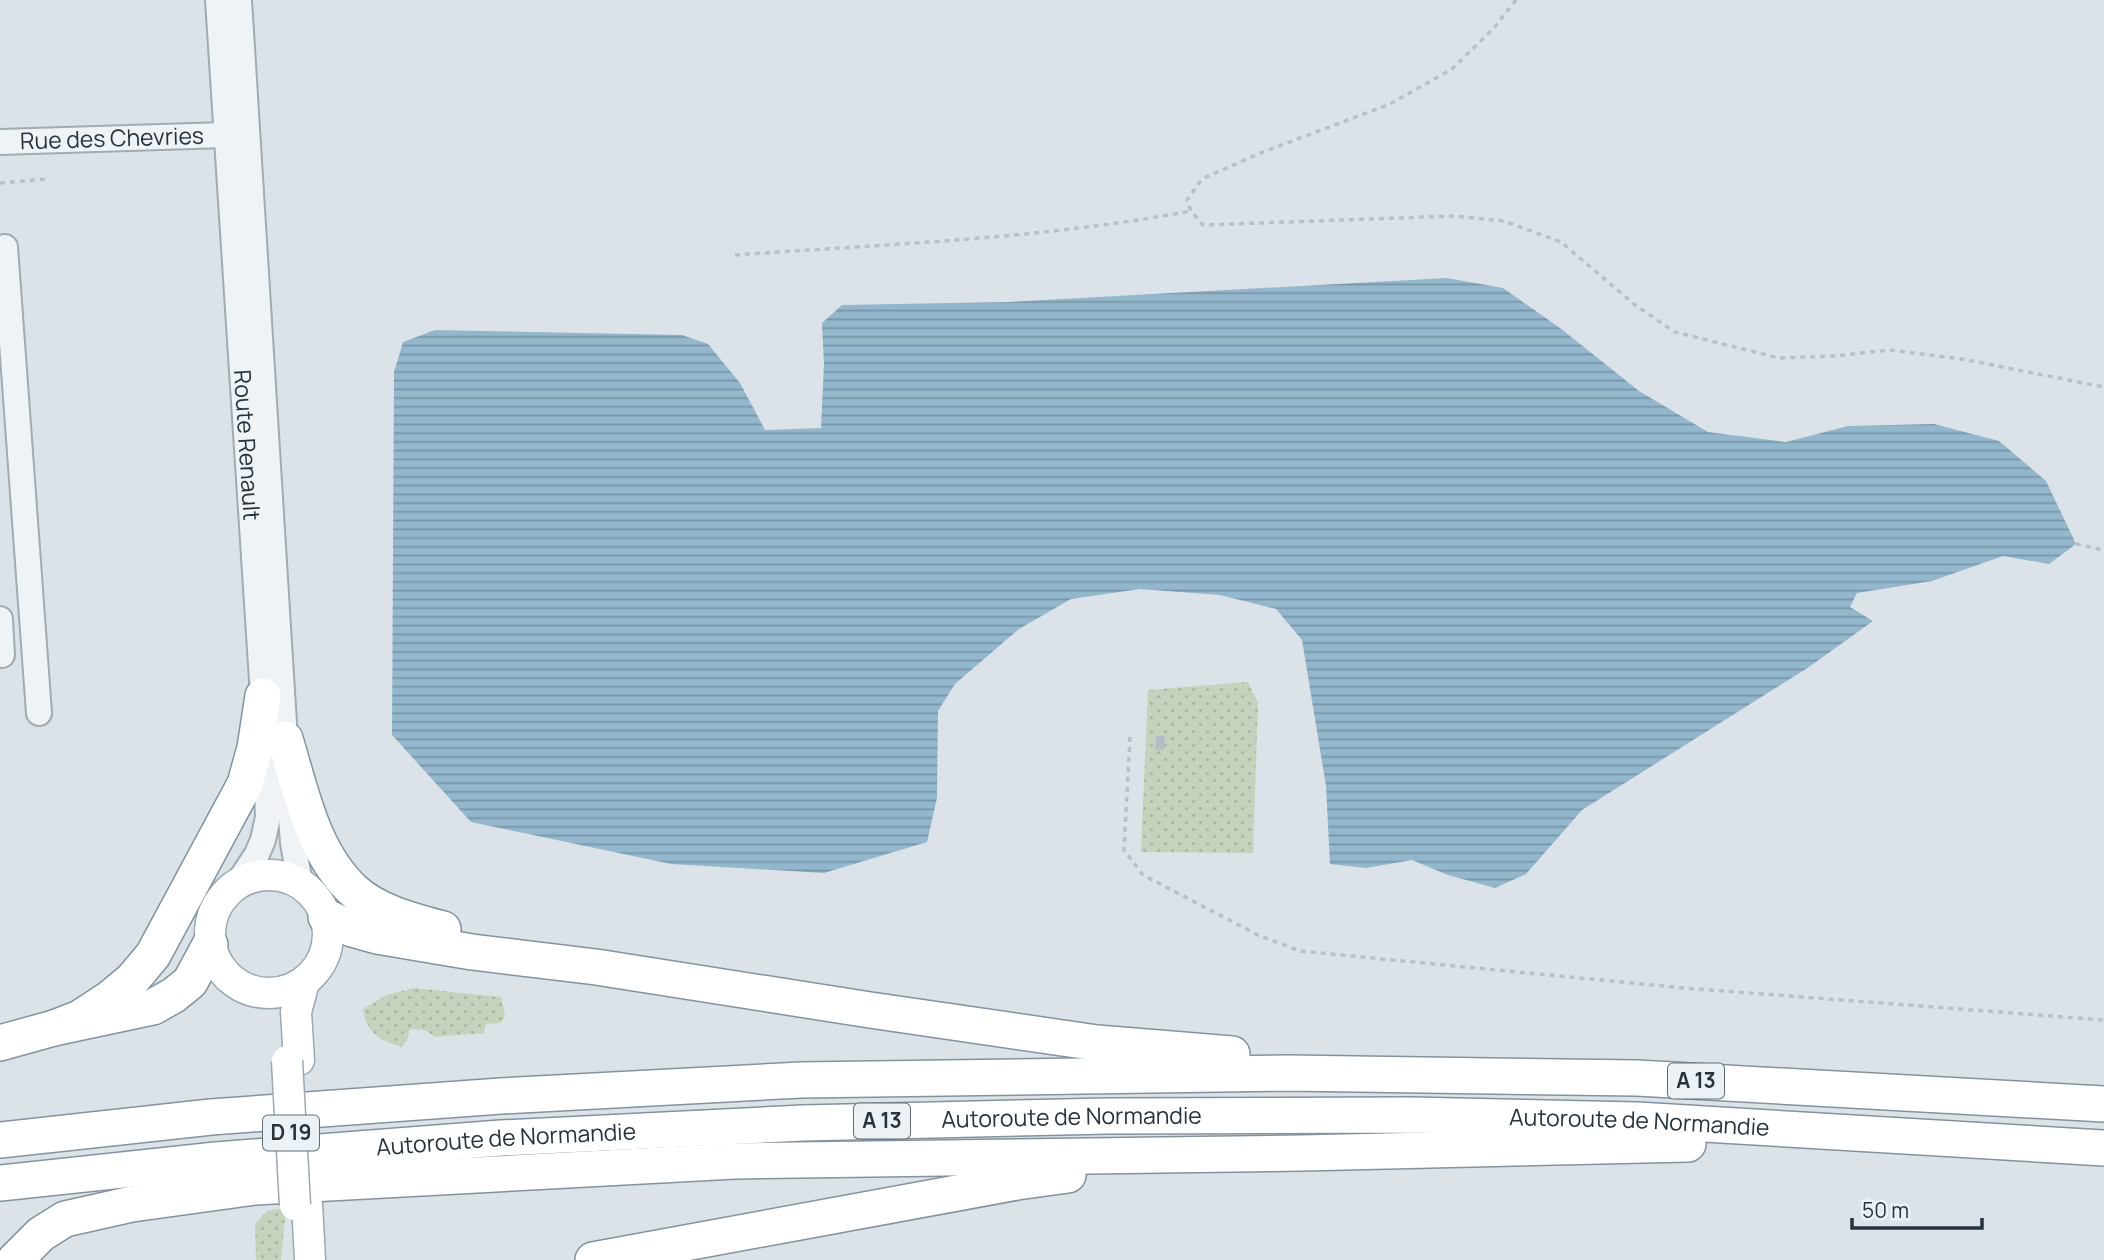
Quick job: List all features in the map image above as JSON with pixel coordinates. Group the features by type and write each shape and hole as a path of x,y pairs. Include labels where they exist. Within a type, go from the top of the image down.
{"highway":[{"path":"54,1028 80,1018 109,999 132,980 153,955 245,784 255,748 263,696"},
{"path":"285,739 321,846 335,871 355,892 383,909 413,921 596,967"},
{"path":"326,917 352,929 377,936 472,952 596,967 1097,1043 1238,1054 1288,1073"},
{"path":"0,1043 54,1028 153,1007 190,982 211,945"},
{"name":"Autoroute de Normandie","path":"0,1140 211,1117 501,1096 801,1080 1288,1073 1637,1078 2104,1104"},
{"name":"Autoroute de Normandie","path":"0,1183 216,1160 501,1138 803,1123 1108,1116 1411,1115 1637,1120 2104,1148"},
{"path":"15,1260 41,1234 65,1219 132,1203 255,1187 735,1161 1302,1153 1716,1143 1766,1127"},
{"path":"593,1260 1017,1182 1084,1173 1240,1163 1302,1153"}],"main road":[{"path":"237,883 269,875 300,883"},
{"name":"Route Renault","path":"211,945 210,927 215,909 224,895 237,883"},
{"name":"Route Renault","path":"300,883 312,892 326,917"},
{"path":"211,945 217,963 229,978 245,988 265,993 285,991 304,982 318,967 326,952 329,934 326,917"},
{"name":"D 19","path":"304,982 296,1012 293,1060 301,1205 310,1260"},
{"name":"D 19","path":"265,993 282,1027 293,1060"},
{"name":"D 19","path":"298,1260 301,1205"}],"street":[{"name":"Route Renault","path":"218,0 263,696 268,817 257,855 237,883"},
{"name":"Route Renault","path":"239,0 285,739 293,843 300,883"},
{"name":"Rue des Chevries","path":"0,142 225,135"},
{"path":"225,135 235,135 241,139 246,209 253,219"},
{"path":"5,247 4,304 39,713"},
{"path":"0,619 2,654"}],"path":[{"path":"1516,0 1493,29 1452,69 1390,104 1202,178 1187,200 1191,211 1203,225 1455,216 1504,221 1561,242 1635,305 1675,332 1779,358 1889,350 1962,359 2104,387"},
{"path":"0,183 48,179"},
{"path":"735,255 976,238 1150,219 1191,211"},
{"path":"2076,544 2104,550"},
{"path":"1130,737 1124,850 1143,875 1258,935 1300,951 1684,988 2104,1020"}],"green space":[{"path":"1248,682 1258,703 1253,853 1141,852 1148,690"},
{"path":"413,988 501,997 505,1016 501,1023 486,1024 484,1033 435,1037 425,1030 410,1029 407,1041 401,1047 371,1030 363,1009 387,995"},
{"path":"286,1208 281,1260 256,1260 255,1224 267,1211"}],"water":[{"path":"1447,278 1503,288 1560,328 1639,391 1708,432 1786,442 1848,426 1934,424 1999,441 2046,481 2076,544 2049,564 2003,556 1932,581 1857,593 1850,607 1873,621 1809,667 1582,810 1526,874 1495,888 1448,875 1412,860 1366,868 1330,864 1326,786 1302,640 1276,609 1220,595 1140,589 1071,599 1019,629 955,684 938,711 937,798 927,842 824,873 671,864 471,822 392,735 394,372 403,342 435,330 682,335 708,344 740,383 765,430 821,428 824,364 822,323 842,305 1008,302"}],"building":[{"path":"1156,736 1165,736 1164,750 1155,750"}]}
